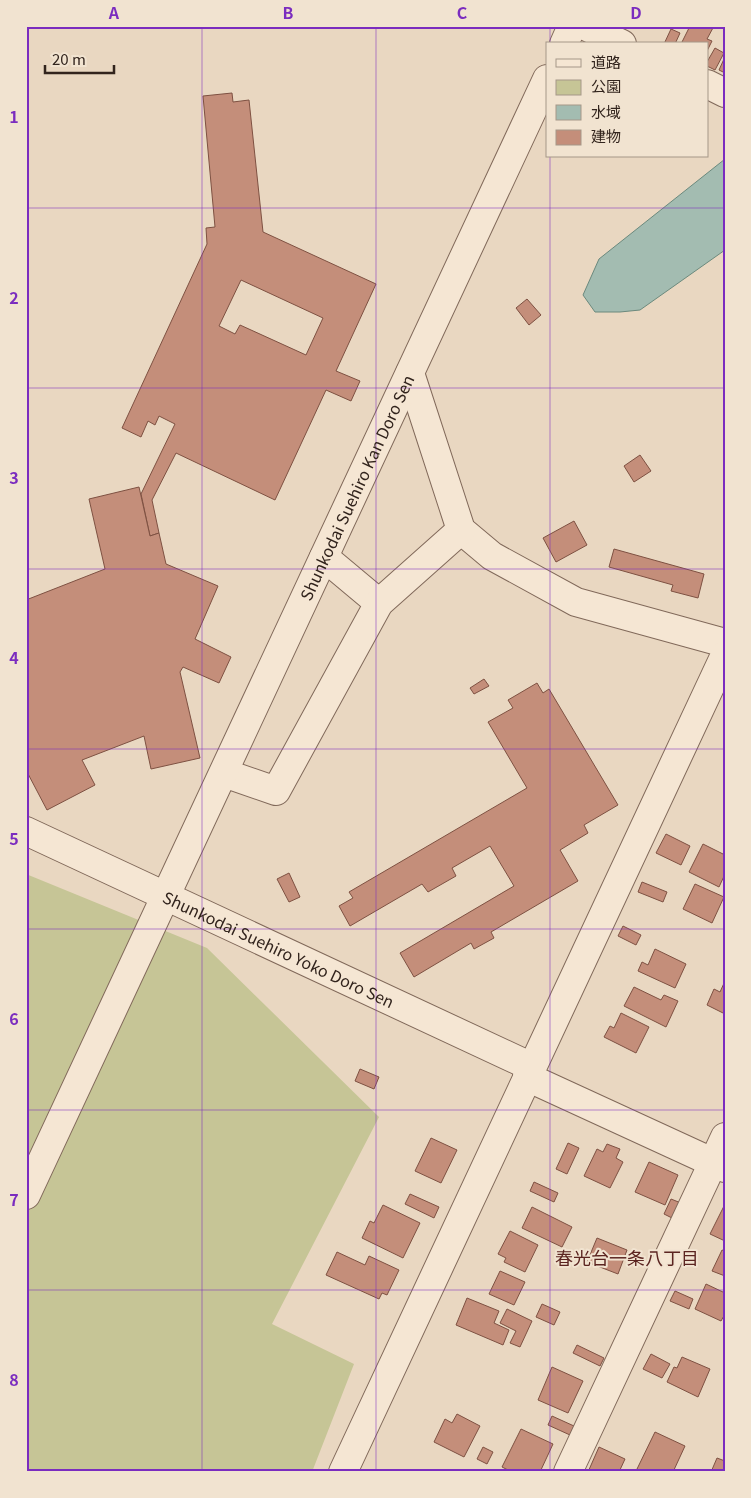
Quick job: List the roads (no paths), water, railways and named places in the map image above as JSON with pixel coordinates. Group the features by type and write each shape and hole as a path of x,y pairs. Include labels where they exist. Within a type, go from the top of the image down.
{"street":[{"path":"565,42 572,26"},
{"path":"585,26 618,42"},
{"name":"Shunkodai Suehiro Kan Doro Sen","path":"26,1195 546,81"},
{"path":"708,84 725,93"},
{"path":"410,373 461,530 492,556 576,602 725,643"},
{"path":"224,773 276,791 380,603 461,530"},
{"path":"324,556 380,603"},
{"path":"343,1472 725,655"},
{"name":"Shunkodai Suehiro Yoko Doro Sen","path":"26,831 166,896 719,1166"},
{"path":"568,1472 719,1166 725,1137"}],"water":[{"path":"725,159 725,250 640,310 595,312 583,295 599,259"}],"district":[{"name":"春光台一条八丁目","path":"627,1257"}]}
